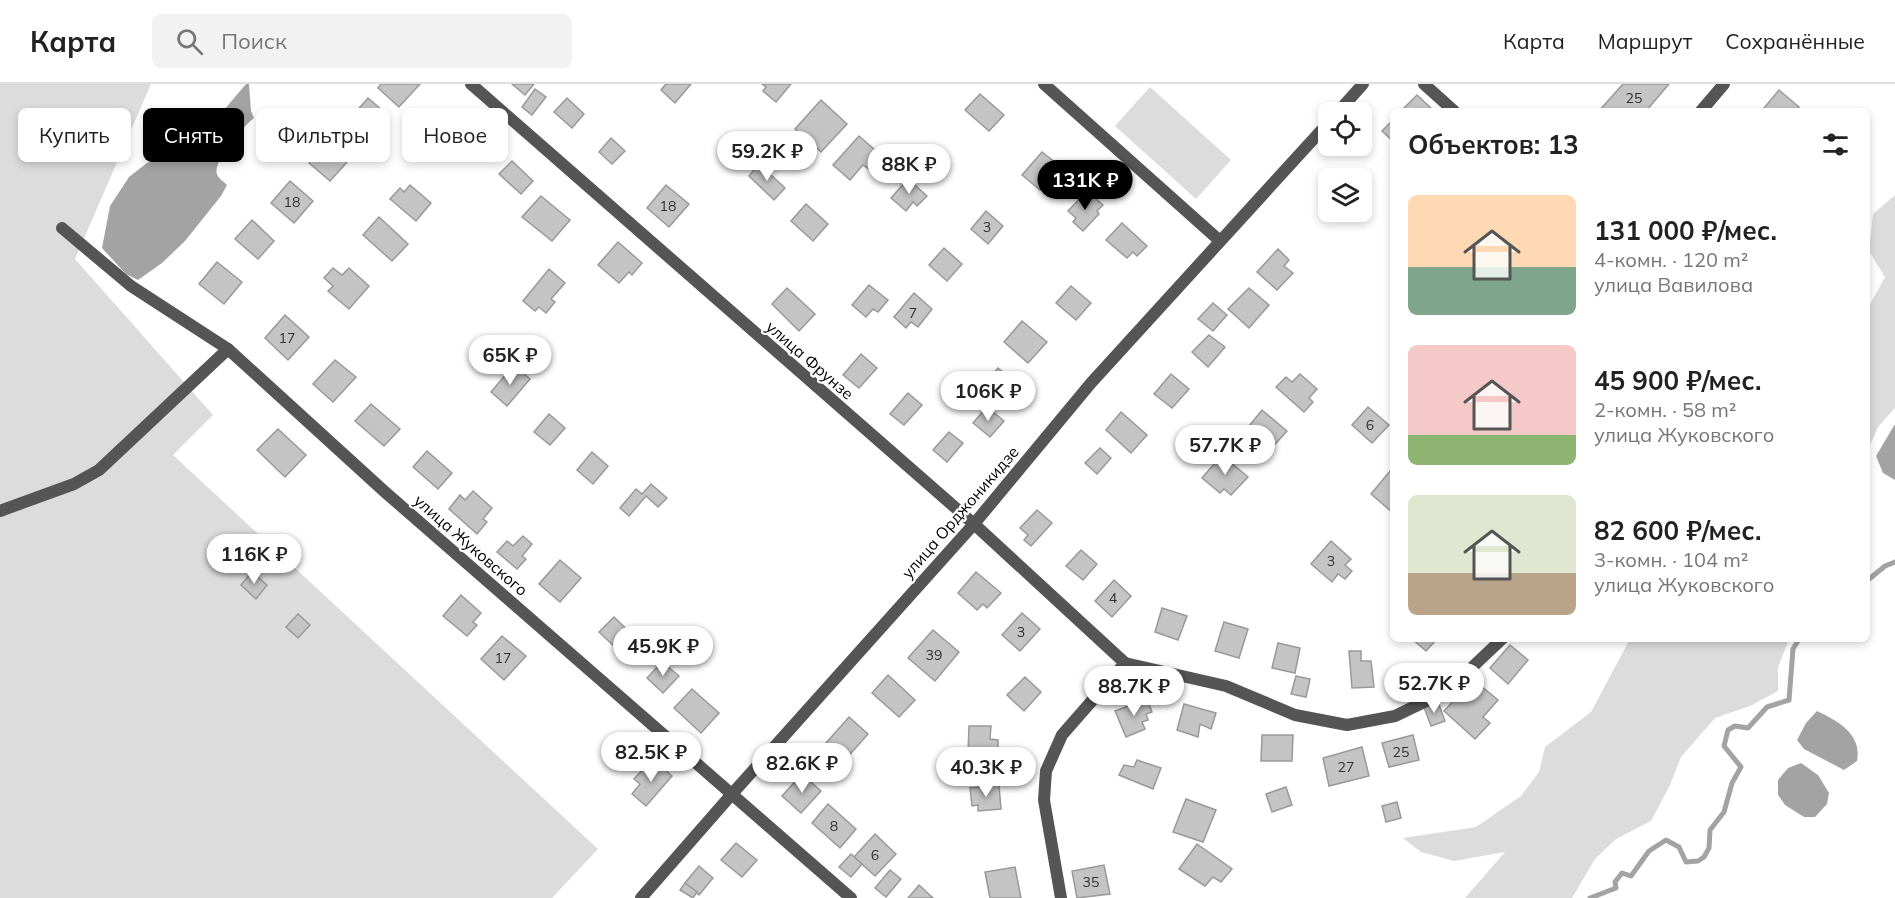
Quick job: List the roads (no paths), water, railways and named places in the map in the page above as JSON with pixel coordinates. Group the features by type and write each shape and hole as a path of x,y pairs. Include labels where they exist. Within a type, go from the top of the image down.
{"street":[{"name":"улица Фрунзе","path":"471,84 974,524 1125,663"},
{"path":"1044,84 1220,241"},
{"path":"1347,102 1363,84"},
{"path":"1424,84 1451,108"},
{"path":"1704,108 1724,84"},
{"name":"улица Орджоникидзе","path":"641,898 974,524 1090,383 1318,134"},
{"name":"улица Жуковского","path":"62,228 131,286 228,349 385,492 851,898"},
{"path":"0,511 74,484 99,470 228,349"},
{"path":"1061,898 1044,800 1046,771 1062,735 1125,663 1226,686 1295,715 1347,725 1395,716 1447,691 1499,642"}],"waterway":[{"path":"1870,578 1885,566 1895,562"},
{"path":"1590,898 1616,888 1615,882 1622,873 1631,876 1649,851 1666,840 1679,847 1686,862 1698,861 1704,857 1709,848 1710,830 1724,812 1732,783 1741,767 1724,746 1728,730 1735,726 1748,728 1767,707 1789,700 1793,649 1797,642"}]}
